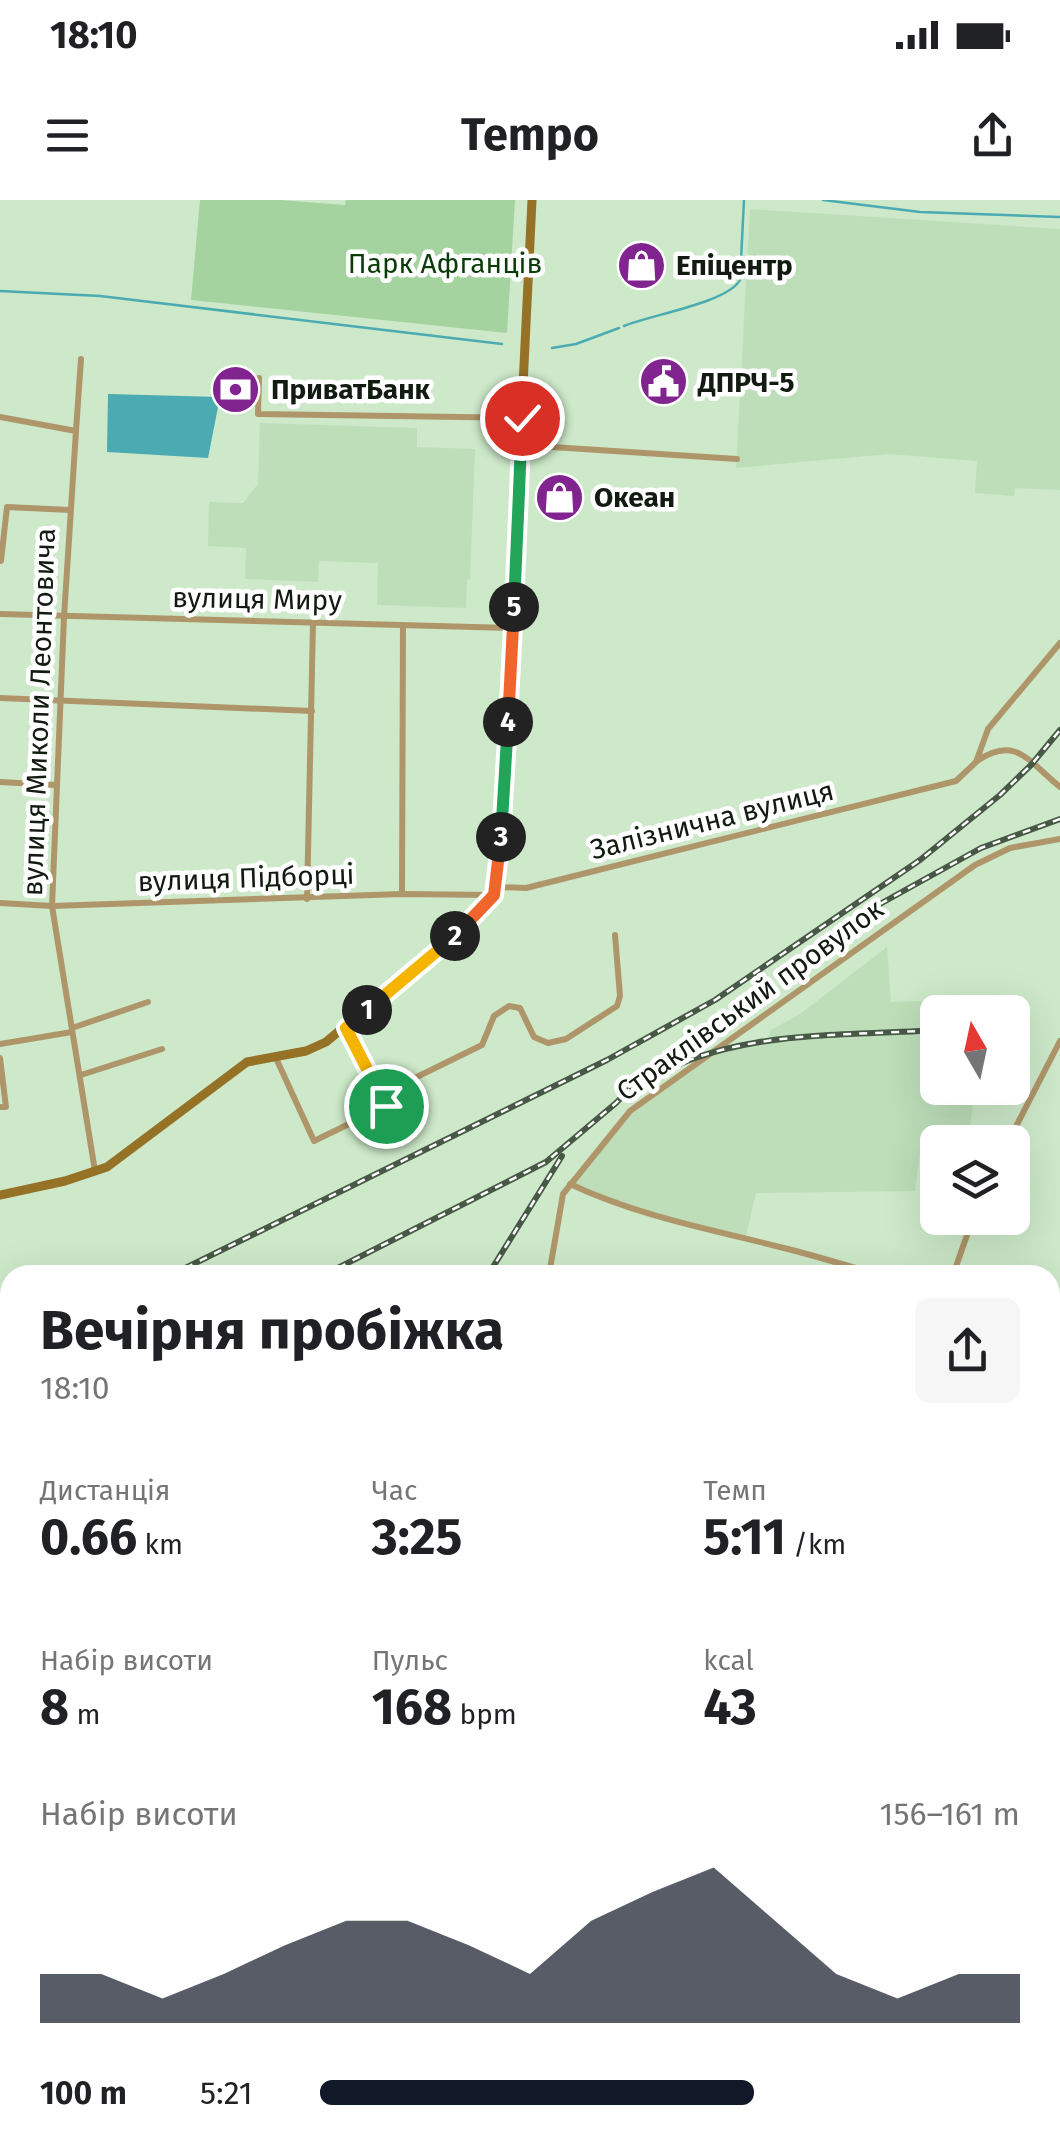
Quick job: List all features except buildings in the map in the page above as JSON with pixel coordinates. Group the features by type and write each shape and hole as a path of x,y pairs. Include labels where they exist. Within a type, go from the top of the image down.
{"main road":[{"path":"0,1196 95,1172 118,1160 230,1072 254,1059 316,1048 346,1028 478,915 496,891 513,628 532,200"}],"street":[{"name":"вулиця Миколи Леонтовича","path":"81,359 64,617 52,906 95,1172"},
{"path":"259,378 258,414 522,418"},
{"path":"0,417 76,431"},
{"path":"521,445 737,459"},
{"path":"1,561 8,507 70,510"},
{"name":"вулиця Миру","path":"0,614 513,628"},
{"path":"307,899 313,623"},
{"path":"402,894 403,625"},
{"path":"976,762 988,729 1060,643"},
{"path":"0,698 312,711"},
{"path":"976,762 998,749 1010,749 1059,785"},
{"name":"Залізнична вулиця","path":"496,891 526,888 936,788 956,782 976,762"},
{"path":"0,782 56,785"},
{"name":"Страклівський провулок","path":"551,1265 563,1194 630,1111 975,865 1010,848 1060,839"},
{"name":"вулиця Підборці","path":"0,903 52,906 496,891"},
{"path":"380,1095 482,1044 494,1016 510,1006 520,1008 534,1038 548,1043 566,1038 614,1010 620,996 614,935"},
{"path":"0,1044 72,1030 148,1002"},
{"path":"274,1054 314,1142 386,1106 346,1028"},
{"path":"1017,1125 1060,1041"},
{"path":"82,1075 162,1049"},
{"path":"0,1058 3,1107"},
{"path":"570,1184 611,1202 702,1230 844,1265"},
{"path":"957,1265 968,1235"}],"shaded area":[{"path":"750,209 1060,229 1060,490 1015,488 1014,496 975,493 977,461 889,454 736,468"},
{"path":"260,423 417,428 417,447 475,449 466,608 377,605 378,563 319,561 318,582 245,579 246,548 208,546 209,502 243,503 258,484"},
{"path":"887,947 891,1002 920,1001 920,1105 973,1105 970,1125 920,1125 915,1191 756,1193 745,1240 702,1230 570,1184 630,1111 716,1048 764,1045 771,1030 800,1014"}],"green space":[{"name":"Парк Афганців","path":"200,200 345,205 346,200 515,200 507,333 191,300"}],"water":[{"path":"108,394 220,397 208,458 107,452"}],"waterway":[{"path":"624,326 704,302 740,280 744,200"},
{"path":"823,200 920,212 1060,217"},
{"path":"0,291 100,296 502,344"},
{"path":"552,348 576,344 619,328"}],"railway":[{"path":"191,1265 607,1060 715,1000 920,860 1000,795 1060,730"},
{"path":"880,904 981,848 1060,819"},
{"path":"643,1082 675,1066 742,1045 812,1036 919,1031"},
{"path":"344,1265 546,1162 616,1103 654,1064"},
{"path":"494,1265 562,1156"}],"place":[{"name":"Епіцентр","path":"641,265"},
{"name":"ДПРЧ-5","path":"663,382"},
{"name":"ПриватБанк","path":"236,389"},
{"name":"Океан","path":"559,497"}],"route":[{"path":"386,1106 346,1028 478,915 498,887 522,418"}]}
